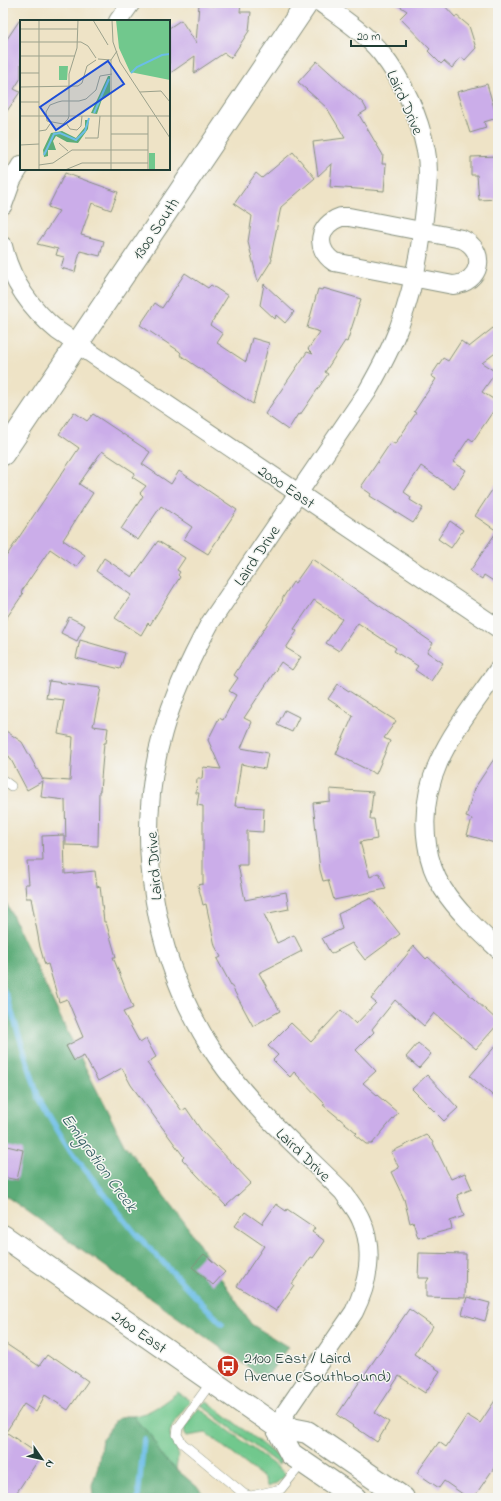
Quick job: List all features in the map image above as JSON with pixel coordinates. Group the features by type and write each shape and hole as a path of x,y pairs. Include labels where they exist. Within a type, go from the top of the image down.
{"street":[{"path":"119,20 131,3"},
{"name":"1300 South","path":"3,454 307,3"},
{"name":"Laird Drive","path":"276,1426 354,1312 361,1298 369,1267 369,1252 366,1236 362,1220 343,1192 250,1100 217,1057 190,1011 171,965 156,911 149,858 152,789 157,757 170,710 188,663 210,623 367,392 378,372 399,327 413,278 423,231 428,187 427,153 420,126 412,106 402,84 380,52 352,26 321,3"},
{"path":"3,205 12,180 20,167"},
{"path":"341,217 349,217 441,234 468,242 477,253 478,267 472,278 460,285 413,278 341,265 334,262 328,258 324,252 321,238 323,231 328,224 334,220 341,217"},
{"name":"2000 East","path":"3,246 11,272 28,302 49,323 77,344 498,628"},
{"path":"498,670 442,752 434,771 425,813 425,832 428,852 433,871 442,889 464,917 498,949"},
{"name":"2100 East","path":"3,1236 276,1426 307,1432 403,1498"},
{"name":"2100 East","path":"276,1426 291,1454 355,1498"}],"lane":[{"path":"3,780 11,786"},
{"path":"212,1381 178,1428 177,1435 182,1443 240,1491 251,1496 281,1489 303,1462"}],"green space":[{"path":"3,896 66,1029 124,1144 185,1223 251,1324 288,1347 265,1379 3,1194"},
{"path":"178,1392 190,1401 174,1423 170,1432 170,1437 177,1447 178,1456 176,1469 161,1456 152,1436 133,1416 146,1413"},
{"path":"207,1401 281,1459 279,1465 201,1405"},
{"path":"199,1408 286,1474 282,1479 267,1487 265,1479 206,1433 187,1436 184,1428"},
{"path":"125,1416 133,1416 152,1436 161,1456 203,1492 200,1498 93,1498 92,1485 98,1467 102,1439 117,1419"}],"building":[{"path":"215,3 241,3 240,12 251,12 249,31 231,58 224,53 194,73 195,56 170,73 170,27 181,20 196,43 199,4 214,6"},
{"path":"395,3 442,3 455,17 457,16 469,26 476,48 465,60 461,57 452,68 444,61 441,64 428,51 430,49 400,18 407,11"},
{"path":"21,18 20,80 14,89 20,92 3,117 3,45"},
{"path":"317,61 363,103 367,110 359,115 383,155 382,164 386,164 384,191 330,187 332,163 318,176 313,142 345,138 327,108 298,82"},
{"path":"487,84 497,118 484,122 486,128 470,133 457,92"},
{"path":"293,152 315,178 281,207 271,256 272,260 258,282 248,242 252,216 234,204 256,173 262,178"},
{"path":"498,156 498,199 479,200 477,175 471,175 471,157"},
{"path":"65,173 118,192 111,210 92,203 81,235 104,241 100,256 80,251 75,272 61,268 64,257 56,255 58,249 37,244 59,211 48,207"},
{"path":"185,273 208,288 211,285 228,296 210,325 223,334 217,343 246,362 252,338 269,343 253,404 180,355 181,353 179,351 140,325 155,303 162,308"},
{"path":"264,284 294,312 285,323 276,315 275,319 260,305"},
{"path":"323,288 361,299 347,342 345,341 325,372 328,374 288,430 265,414 307,352 313,354 308,349 320,332 307,328 318,289 322,290"},
{"path":"498,324 498,351 482,363 496,372 482,392 498,402 498,404 473,441 469,438 453,462 466,470 454,489 421,466 404,492 411,497 410,500 423,508 413,523 370,496 371,494 361,487 391,442 395,444 416,413 414,412 436,379 431,376 443,358 448,361 461,341 469,347"},
{"path":"74,412 87,421 93,414 150,452 142,464 171,484 179,471 237,510 208,554 184,539 192,527 161,506 138,540 121,529 143,496 140,493 146,486 132,477 135,473 102,451 79,484 93,493 63,540 85,555 76,567 50,549 21,592 23,594 3,623 3,561 79,448 59,434"},
{"path":"498,481 498,584 484,575 482,579 470,571 497,531 475,516"},
{"path":"450,521 463,530 451,548 438,539"},
{"path":"158,541 185,558 177,570 180,572 178,575 180,577 150,625 148,623 141,635 115,618 131,595 96,571 104,558 132,577"},
{"path":"312,559 433,643 427,652 443,663 431,681 415,670 418,666 394,651 396,648 358,623 339,651 326,643 342,619 314,600 294,629 297,631 286,648 301,657 292,670 281,662 244,718 252,722 241,748 268,753 265,769 241,764 235,806 264,808 263,832 247,831 247,865 238,865 245,900 286,892 289,909 264,914 277,943 294,935 302,951 259,973 280,1011 253,1026 217,959 221,957 215,946 206,904 203,905 198,885 203,884 203,806 197,805 199,793 196,793 197,779 202,779 203,767 221,769 208,740 219,718 223,720 236,695 229,691 238,678 234,675 293,582 295,583"},
{"path":"69,617 85,625 77,641 61,633"},
{"path":"80,640 125,653 120,669 76,658"},
{"path":"49,681 101,688 93,726 108,728 106,743 104,743 99,791 98,846 66,845 65,800 41,797 43,781 27,790 9,756 3,753 3,729 22,742 43,780 70,781 73,737 58,734 64,700 46,698"},
{"path":"338,684 396,721 384,738 390,741 376,774 336,754 353,716 328,699"},
{"path":"285,710 299,717 292,732 277,725"},
{"path":"498,753 498,844 467,835 472,819 466,817 474,789"},
{"path":"330,789 373,792 370,819 374,819 377,839 360,842 370,877 379,873 386,889 334,900 328,880 323,881 320,870 313,803 330,801"},
{"path":"64,835 65,874 95,871 97,887 100,886 104,922 106,922 116,957 113,957 133,1008 123,1012 140,1043 146,1039 156,1057 147,1063 182,1111 186,1108 201,1130 251,1183 226,1206 182,1159 184,1157 131,1085 122,1068 98,1081 84,1056 74,1061 66,1046 83,1037 67,999 59,1002 48,964 45,965 40,947 31,898 26,898 25,884 29,884 27,861 43,861 42,836"},
{"path":"371,898 400,934 365,960 352,943 331,954 322,938 342,929 338,914"},
{"path":"414,946 426,959 428,957 498,1021 498,1024 476,1049 434,1013 424,1026 395,1000 372,1029 374,1032 356,1050 376,1071 363,1083 398,1113 372,1144 366,1144 355,1135 357,1133 323,1105 325,1104 294,1072 290,1077 273,1060 278,1055 268,1046 291,1023 311,1042 341,1010 356,1024 376,1003 371,999"},
{"path":"418,1043 431,1054 419,1068 406,1057"},
{"path":"498,1043 498,1100 470,1076"},
{"path":"427,1075 458,1108 444,1121 412,1089"},
{"path":"426,1135 432,1141 451,1179 465,1173 472,1189 457,1195 464,1216 450,1221 452,1229 418,1238 413,1222 410,1223 404,1199 391,1172 399,1168 391,1152"},
{"path":"3,1145 23,1150 17,1180 3,1177"},
{"path":"276,1204 286,1211 287,1209 315,1228 312,1232 325,1241 313,1258 311,1257 292,1284 294,1285 276,1311 237,1286 264,1246 235,1226 245,1212 262,1224"},
{"path":"419,1253 466,1254 465,1298 426,1297 426,1283 429,1278 418,1278"},
{"path":"204,1254 225,1272 213,1285 192,1267"},
{"path":"467,1297 490,1303 485,1321 462,1314"},
{"path":"409,1309 433,1326 414,1354 440,1371 425,1393 399,1376 375,1413 389,1422 377,1442 337,1415"},
{"path":"3,1342 39,1366 47,1355 54,1360 55,1358 88,1381 68,1410 45,1395 36,1412 24,1404 6,1432 41,1456 13,1498 3,1498 3,1397 9,1388 3,1384"},
{"path":"498,1396 498,1462 476,1494 467,1497 444,1481 439,1488 417,1473 439,1442 446,1447 467,1415 480,1423"}],"waterway":[{"name":"Emigration Creek","path":"3,989 7,997 39,1099 69,1149 135,1233 222,1324"},
{"name":"Emigration Creek","path":"138,1498 144,1439"}],"place":[{"name":"2100 East / Laird Avenue (Southbound)","path":"228,1366"}]}
